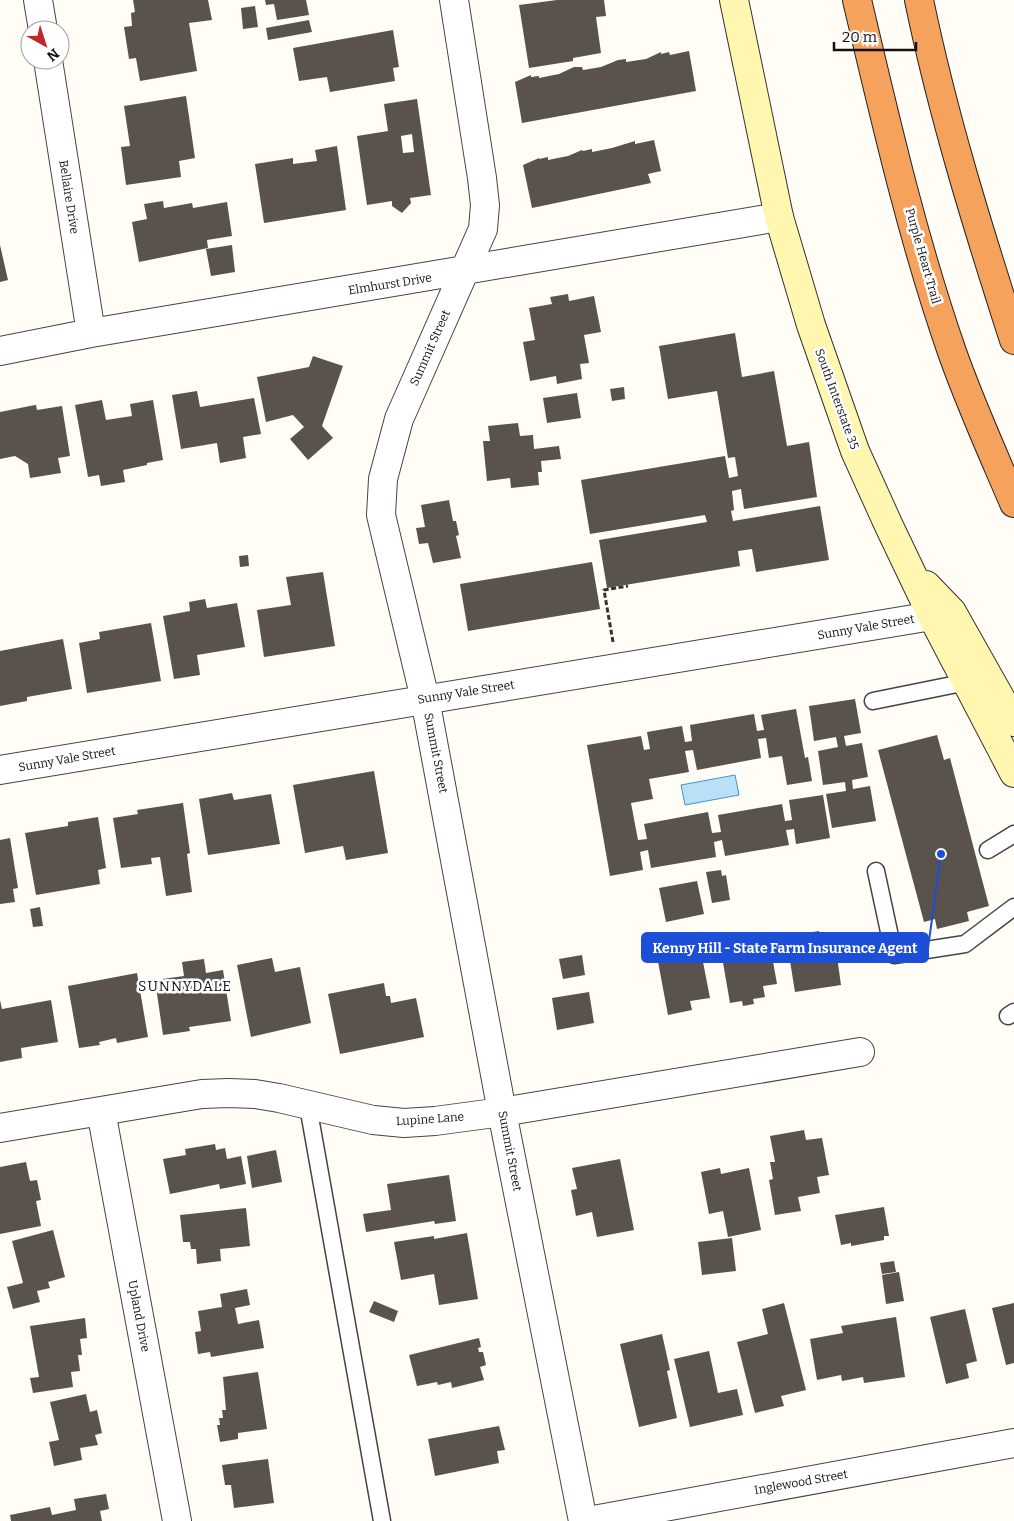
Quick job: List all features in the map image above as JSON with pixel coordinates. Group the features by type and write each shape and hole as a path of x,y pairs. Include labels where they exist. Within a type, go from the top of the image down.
{"highway":[{"name":"Purple Heart Trail","path":"857,0 893,154 952,353 1014,503"},
{"path":"919,0 951,137 976,223 1014,340"}],"main road":[{"name":"South Interstate 35","path":"734,0 779,217 811,325 855,451 932,616 1014,772"},
{"path":"909,568 952,612 1014,722"}],"street":[{"path":"38,0 41,20"},
{"name":"Summit Street","path":"454,0 484,205 483,229 399,418 383,478 381,515 426,699 502,1112 583,1521"},
{"name":"Bellaire Drive","path":"50,70 91,333"},
{"name":"Elmhurst Drive","path":"0,351 91,333 779,217"},
{"name":"Sunny Vale Street","path":"0,770 932,616"},
{"name":"Lupine Lane","path":"0,1128 202,1094 229,1093 255,1094 279,1098 373,1120 404,1123 435,1121 502,1112 860,1052"},
{"name":"Upland Drive","path":"101,1112 176,1521"},
{"name":"Inglewood Street","path":"588,1521 1014,1443"}],"lane":[{"path":"873,701 967,682"},
{"path":"988,850 1014,834"},
{"path":"876,871 894,955 965,944 1014,907"},
{"path":"308,1106 382,1521"}],"path":[{"path":"617,668 604,590 628,586"}],"water":[{"path":"735,775 739,795 685,805 681,785"}],"building":[{"path":"133,0 208,0 212,20 189,23 197,71 140,81 136,58 129,59 124,27 132,26 131,13 135,12"},
{"path":"265,0 306,0 309,15 277,20 274,4 266,5"},
{"path":"557,0 604,0 606,16 596,17 601,53 573,58 573,61 529,68 519,5"},
{"path":"255,6 258,27 243,29 241,8"},
{"path":"309,20 312,32 268,40 266,28"},
{"path":"393,30 399,67 393,68 395,81 330,92 327,77 299,81 293,48"},
{"path":"689,51 696,91 522,123 515,82 531,75 531,77 539,76 539,78 559,74 574,67 582,67 583,70 601,67 618,60 626,59 626,62 646,59 661,52 661,54 669,52 670,55"},
{"path":"186,96 195,158 179,161 181,177 126,185 121,147 130,146 124,106"},
{"path":"417,99 431,195 410,198 411,203 402,213 392,206 392,201 367,205 357,136 388,131 384,104","holes":["412,134 414,152 403,153 401,136"]},
{"path":"654,140 661,171 648,174 651,183 532,208 523,165 539,158 548,157 548,160 568,156 582,150 592,149 592,152 635,141 635,144"},
{"path":"337,146 346,210 264,223 255,164 293,158 293,164 317,161 315,150"},
{"path":"163,201 164,208 192,203 193,208 227,202 232,236 207,240 208,248 139,262 132,222 147,219 144,204"},
{"path":"0,245 8,280 0,282"},
{"path":"232,245 235,272 211,276 206,249"},
{"path":"568,294 569,301 594,296 601,332 584,335 589,363 580,364 582,379 557,384 556,376 530,381 523,342 535,340 529,308 552,304 550,297"},
{"path":"735,333 742,377 774,371 787,446 809,442 817,497 744,509 741,489 732,491 734,510 731,511 733,521 820,506 829,560 756,572 752,549 738,551 740,566 607,588 599,540 707,522 705,515 590,534 581,480 725,456 729,478 738,476 735,457 728,458 717,391 668,399 659,346"},
{"path":"313,356 343,366 322,426 333,438 308,460 290,439 304,427 293,415 266,422 257,377 309,367"},
{"path":"624,387 625,399 612,401 610,389"},
{"path":"197,391 200,407 254,398 261,434 243,437 246,458 220,463 217,443 181,449 172,395"},
{"path":"577,393 581,418 547,423 543,398"},
{"path":"102,400 106,420 132,416 130,404 153,400 163,460 123,470 125,482 101,486 99,475 88,477 75,405"},
{"path":"36,405 37,410 62,406 70,456 58,458 61,473 30,478 28,464 15,456 0,459 0,412"},
{"path":"518,423 520,436 533,435 534,449 559,446 561,459 541,461 542,472 538,472 539,485 511,488 510,478 487,481 483,441 490,441 488,426"},
{"path":"449,500 453,521 456,521 459,535 456,536 461,558 433,563 428,543 419,544 416,528 425,527 421,505"},
{"path":"248,555 249,566 240,567 239,556"},
{"path":"592,562 600,609 468,631 460,584"},
{"path":"323,572 335,646 264,657 257,610 291,605 286,577"},
{"path":"205,599 207,608 237,603 245,647 197,655 200,675 174,679 163,616 190,611 189,602"},
{"path":"151,623 161,681 87,693 79,643 100,639 99,632"},
{"path":"63,639 72,689 27,697 27,701 0,706 0,651"},
{"path":"855,699 861,733 844,736 846,746 862,743 868,777 852,780 853,789 870,786 876,821 832,828 826,794 846,791 845,782 823,785 818,751 838,747 836,737 814,741 809,706"},
{"path":"796,709 805,758 808,757 812,781 787,785 782,756 769,758 766,738 758,739 761,758 697,770 693,750 685,751 689,772 649,779 653,799 631,803 638,840 647,839 644,824 708,812 712,833 721,832 718,815 782,804 785,821 792,820 789,800 823,795 830,838 796,844 794,829 786,830 789,845 725,856 722,840 714,842 716,857 651,868 648,850 640,852 643,870 610,876 587,745 641,736 644,750 650,749 647,732 682,726 685,742 692,741 690,725 754,714 757,731 764,730 761,715"},
{"path":"937,735 944,760 950,758 989,906 967,912 969,921 937,929 935,919 924,922 878,750"},
{"path":"374,771 388,853 346,860 343,846 305,853 293,785"},
{"path":"232,793 234,800 271,794 280,844 208,855 199,799"},
{"path":"183,803 190,853 187,854 192,892 166,896 160,857 151,858 152,864 121,868 113,818 138,814 137,810"},
{"path":"98,817 106,868 98,870 100,884 36,895 25,833 68,826 68,822"},
{"path":"10,838 18,888 13,889 15,902 0,904 0,840"},
{"path":"721,870 722,876 726,875 730,900 712,903 706,872"},
{"path":"697,881 704,914 666,922 659,888"},
{"path":"40,907 43,926 33,927 30,909"},
{"path":"819,931 820,937 834,935 841,985 795,992 790,961 799,960 796,935"},
{"path":"672,932 674,938 681,936 681,940 698,936 710,998 690,1001 692,1010 668,1015 653,935"},
{"path":"757,945 758,952 771,950 777,984 763,986 765,997 753,999 754,1004 743,1006 742,1001 730,1003 721,951"},
{"path":"582,955 585,975 563,979 559,959"},
{"path":"272,958 275,972 300,967 311,1023 251,1037 237,965"},
{"path":"204,959 206,973 223,970 231,1021 189,1027 190,1031 163,1035 155,980 184,976 182,962"},
{"path":"137,973 148,1037 117,1043 116,1038 99,1042 100,1045 79,1048 68,986"},
{"path":"384,983 386,996 390,996 391,1003 416,998 424,1037 340,1054 328,994"},
{"path":"589,992 594,1023 557,1030 552,998"},
{"path":"0,1000 2,1009 51,1000 58,1042 21,1048 22,1058 0,1062"},
{"path":"804,1130 806,1140 822,1138 829,1175 817,1177 820,1193 798,1197 801,1211 775,1215 769,1180 773,1179 770,1162 775,1162 770,1136"},
{"path":"215,1144 216,1150 225,1148 227,1159 241,1156 246,1184 220,1189 219,1184 170,1194 163,1159 186,1155 185,1149"},
{"path":"276,1150 282,1182 252,1188 247,1156"},
{"path":"620,1159 634,1230 597,1237 592,1212 576,1216 571,1190 577,1189 572,1168"},
{"path":"26,1162 30,1181 37,1180 41,1200 36,1201 41,1226 0,1234 0,1167"},
{"path":"720,1168 721,1174 749,1168 761,1230 728,1237 723,1211 709,1214 701,1172"},
{"path":"449,1175 456,1221 435,1224 434,1221 366,1232 363,1214 391,1210 387,1184"},
{"path":"884,1207 889,1236 884,1236 884,1240 851,1246 851,1243 841,1245 835,1215"},
{"path":"246,1208 250,1246 220,1249 221,1261 197,1264 196,1249 191,1249 190,1242 183,1242 180,1215"},
{"path":"53,1230 65,1277 48,1282 50,1288 37,1291 40,1302 13,1309 7,1287 23,1283 12,1241"},
{"path":"467,1233 478,1299 439,1305 434,1274 401,1280 394,1242 434,1236 434,1239"},
{"path":"732,1238 736,1271 702,1275 698,1242"},
{"path":"894,1261 896,1272 882,1274 880,1263"},
{"path":"899,1272 904,1301 886,1304 882,1275"},
{"path":"247,1289 250,1305 235,1308 238,1324 259,1320 264,1348 211,1357 210,1352 198,1354 195,1332 201,1331 198,1311 222,1307 220,1294"},
{"path":"374,1301 398,1311 394,1322 369,1312"},
{"path":"784,1303 806,1390 781,1396 784,1406 755,1413 737,1342 768,1334 762,1309"},
{"path":"1014,1303 1014,1363 1006,1365 992,1308"},
{"path":"965,1309 977,1361 966,1364 969,1378 946,1384 930,1317"},
{"path":"896,1317 905,1377 864,1383 863,1377 842,1381 841,1375 817,1380 810,1339 843,1333 841,1326"},
{"path":"85,1318 87,1338 80,1339 82,1355 78,1355 80,1371 71,1372 73,1387 33,1393 30,1378 39,1377 30,1326"},
{"path":"662,1334 670,1370 667,1371 677,1418 639,1427 620,1344"},
{"path":"479,1338 481,1347 478,1348 479,1352 483,1352 486,1365 480,1367 484,1380 452,1388 451,1382 438,1385 437,1382 417,1386 409,1355"},
{"path":"709,1351 718,1393 737,1389 743,1415 690,1427 674,1359"},
{"path":"258,1372 267,1429 238,1433 238,1439 220,1442 217,1425 220,1425 219,1418 223,1418 222,1410 226,1410 223,1377"},
{"path":"86,1394 90,1412 97,1410 102,1433 95,1435 98,1445 80,1448 82,1460 54,1466 49,1442 59,1440 50,1402"},
{"path":"499,1426 505,1450 497,1451 499,1463 435,1476 428,1439"},
{"path":"268,1459 274,1503 234,1508 231,1485 225,1485 222,1465"},
{"path":"106,1494 109,1509 100,1511 102,1521 11,1521 10,1515 50,1507 52,1515 76,1510 74,1499"}],"place":[{"name":"Kenny Hill - State Farm Insurance Agent","path":"941,854"}],"district":[{"name":"SUNNYDALE","path":"185,986"}]}
